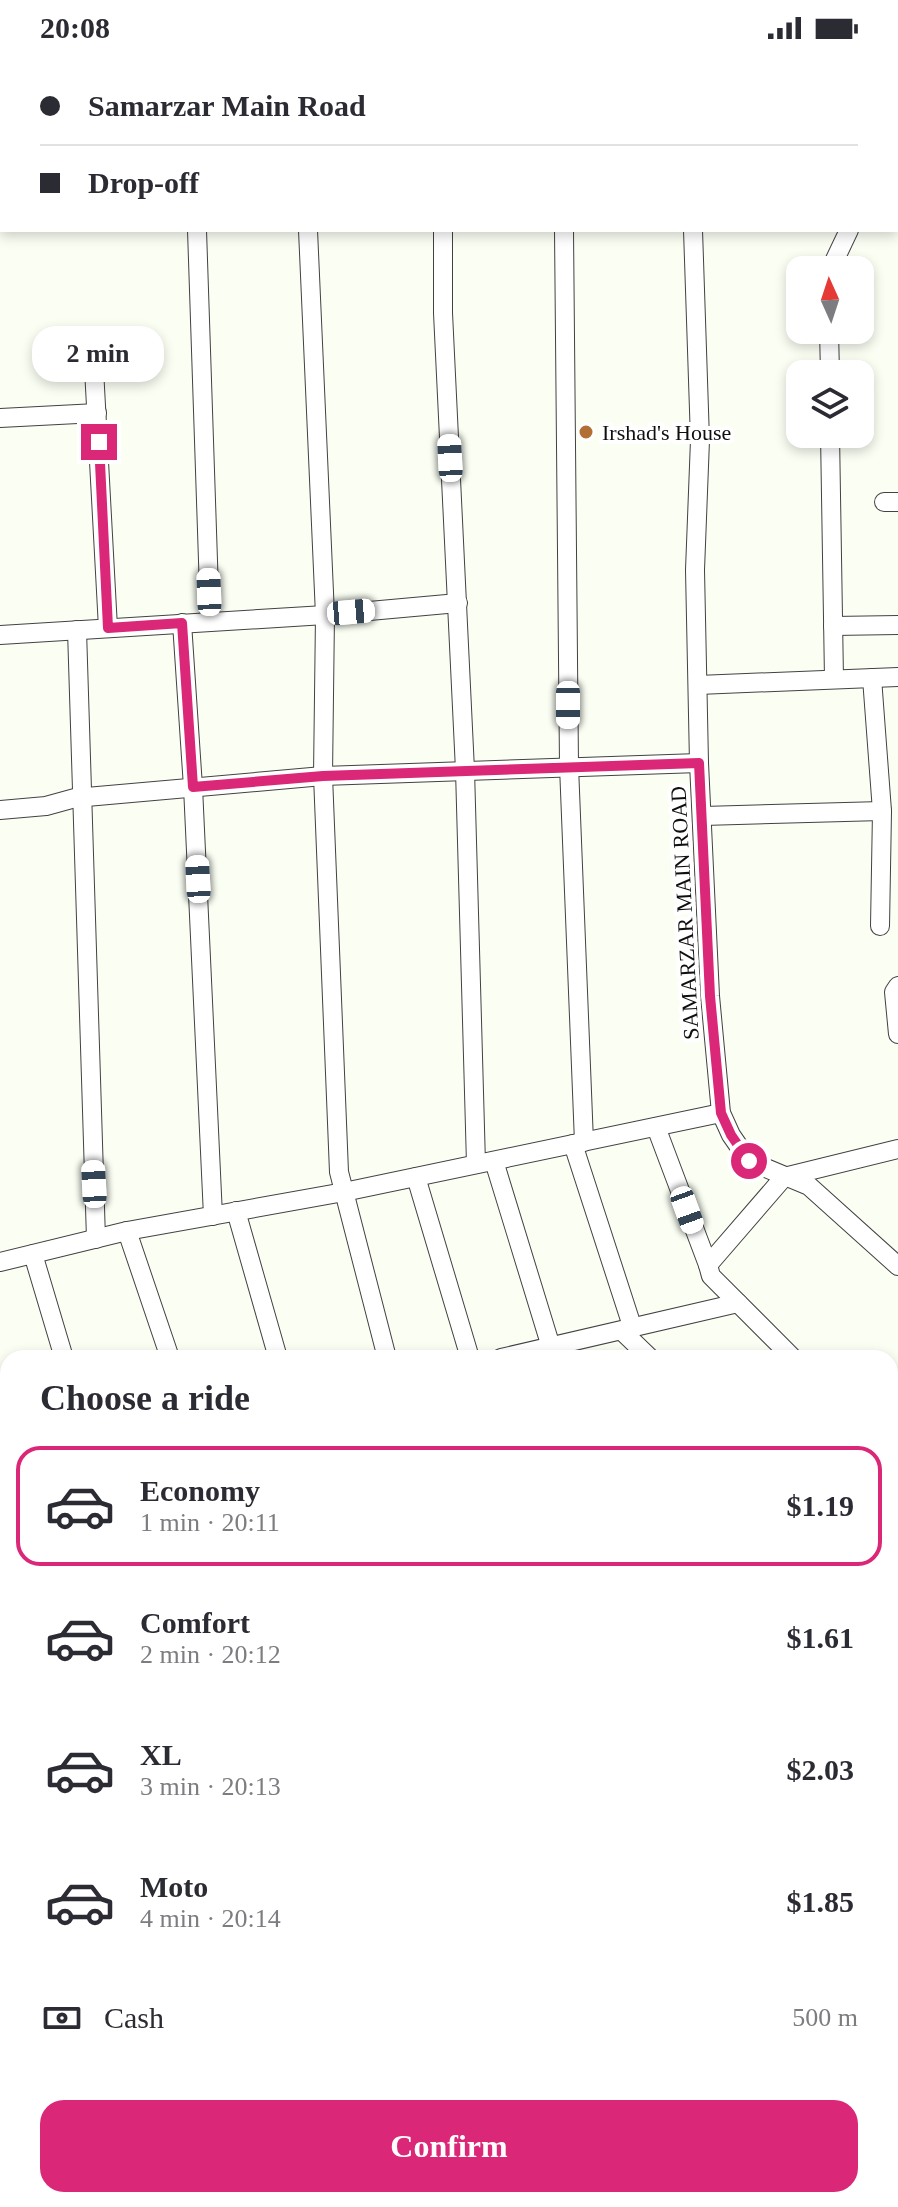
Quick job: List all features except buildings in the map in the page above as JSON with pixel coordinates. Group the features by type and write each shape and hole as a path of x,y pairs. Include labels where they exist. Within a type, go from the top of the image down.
{"street":[{"path":"197,232 210,621"},
{"path":"308,232 325,615 323,776 339,1172 385,1350"},
{"path":"443,232 443,313 485,1162 551,1347"},
{"path":"564,232 569,766 578,1143 627,1330 643,1350"},
{"name":"SAMARZAR MAIN ROAD","path":"693,232 700,440 695,570 699,763 710,996 721,1113 731,1135 749,1161 809,1186 898,1266"},
{"path":"837,256 848,232"},
{"path":"94,369 108,628"},
{"path":"0,418 97,413"},
{"path":"830,448 834,679"},
{"path":"0,635 325,615 458,603"},
{"path":"182,623 193,787 213,1216"},
{"path":"833,626 898,625"},
{"path":"77,630 96,1239"},
{"path":"698,685 898,677"},
{"path":"872,678 889,776 882,811 889,858 880,926"},
{"path":"0,810 46,806 83,797 323,776 699,763"},
{"path":"703,816 882,811"},
{"path":"898,986 894,992 898,1034"},
{"path":"0,1262 127,1231 344,1192 721,1113"},
{"path":"656,1127 711,1276 785,1350"},
{"path":"708,1265 784,1177 898,1149"},
{"path":"416,1177 468,1350"},
{"path":"236,1211 276,1350"},
{"path":"127,1231 167,1350"},
{"path":"33,1254 62,1350"},
{"path":"537,1350 738,1303"}],"place":[{"name":"Irshad's House","path":"586,432"}],"route":[{"path":"99,442 108,628 182,623 193,787 323,776 699,763 710,996 721,1113 731,1135 749,1161"}]}
